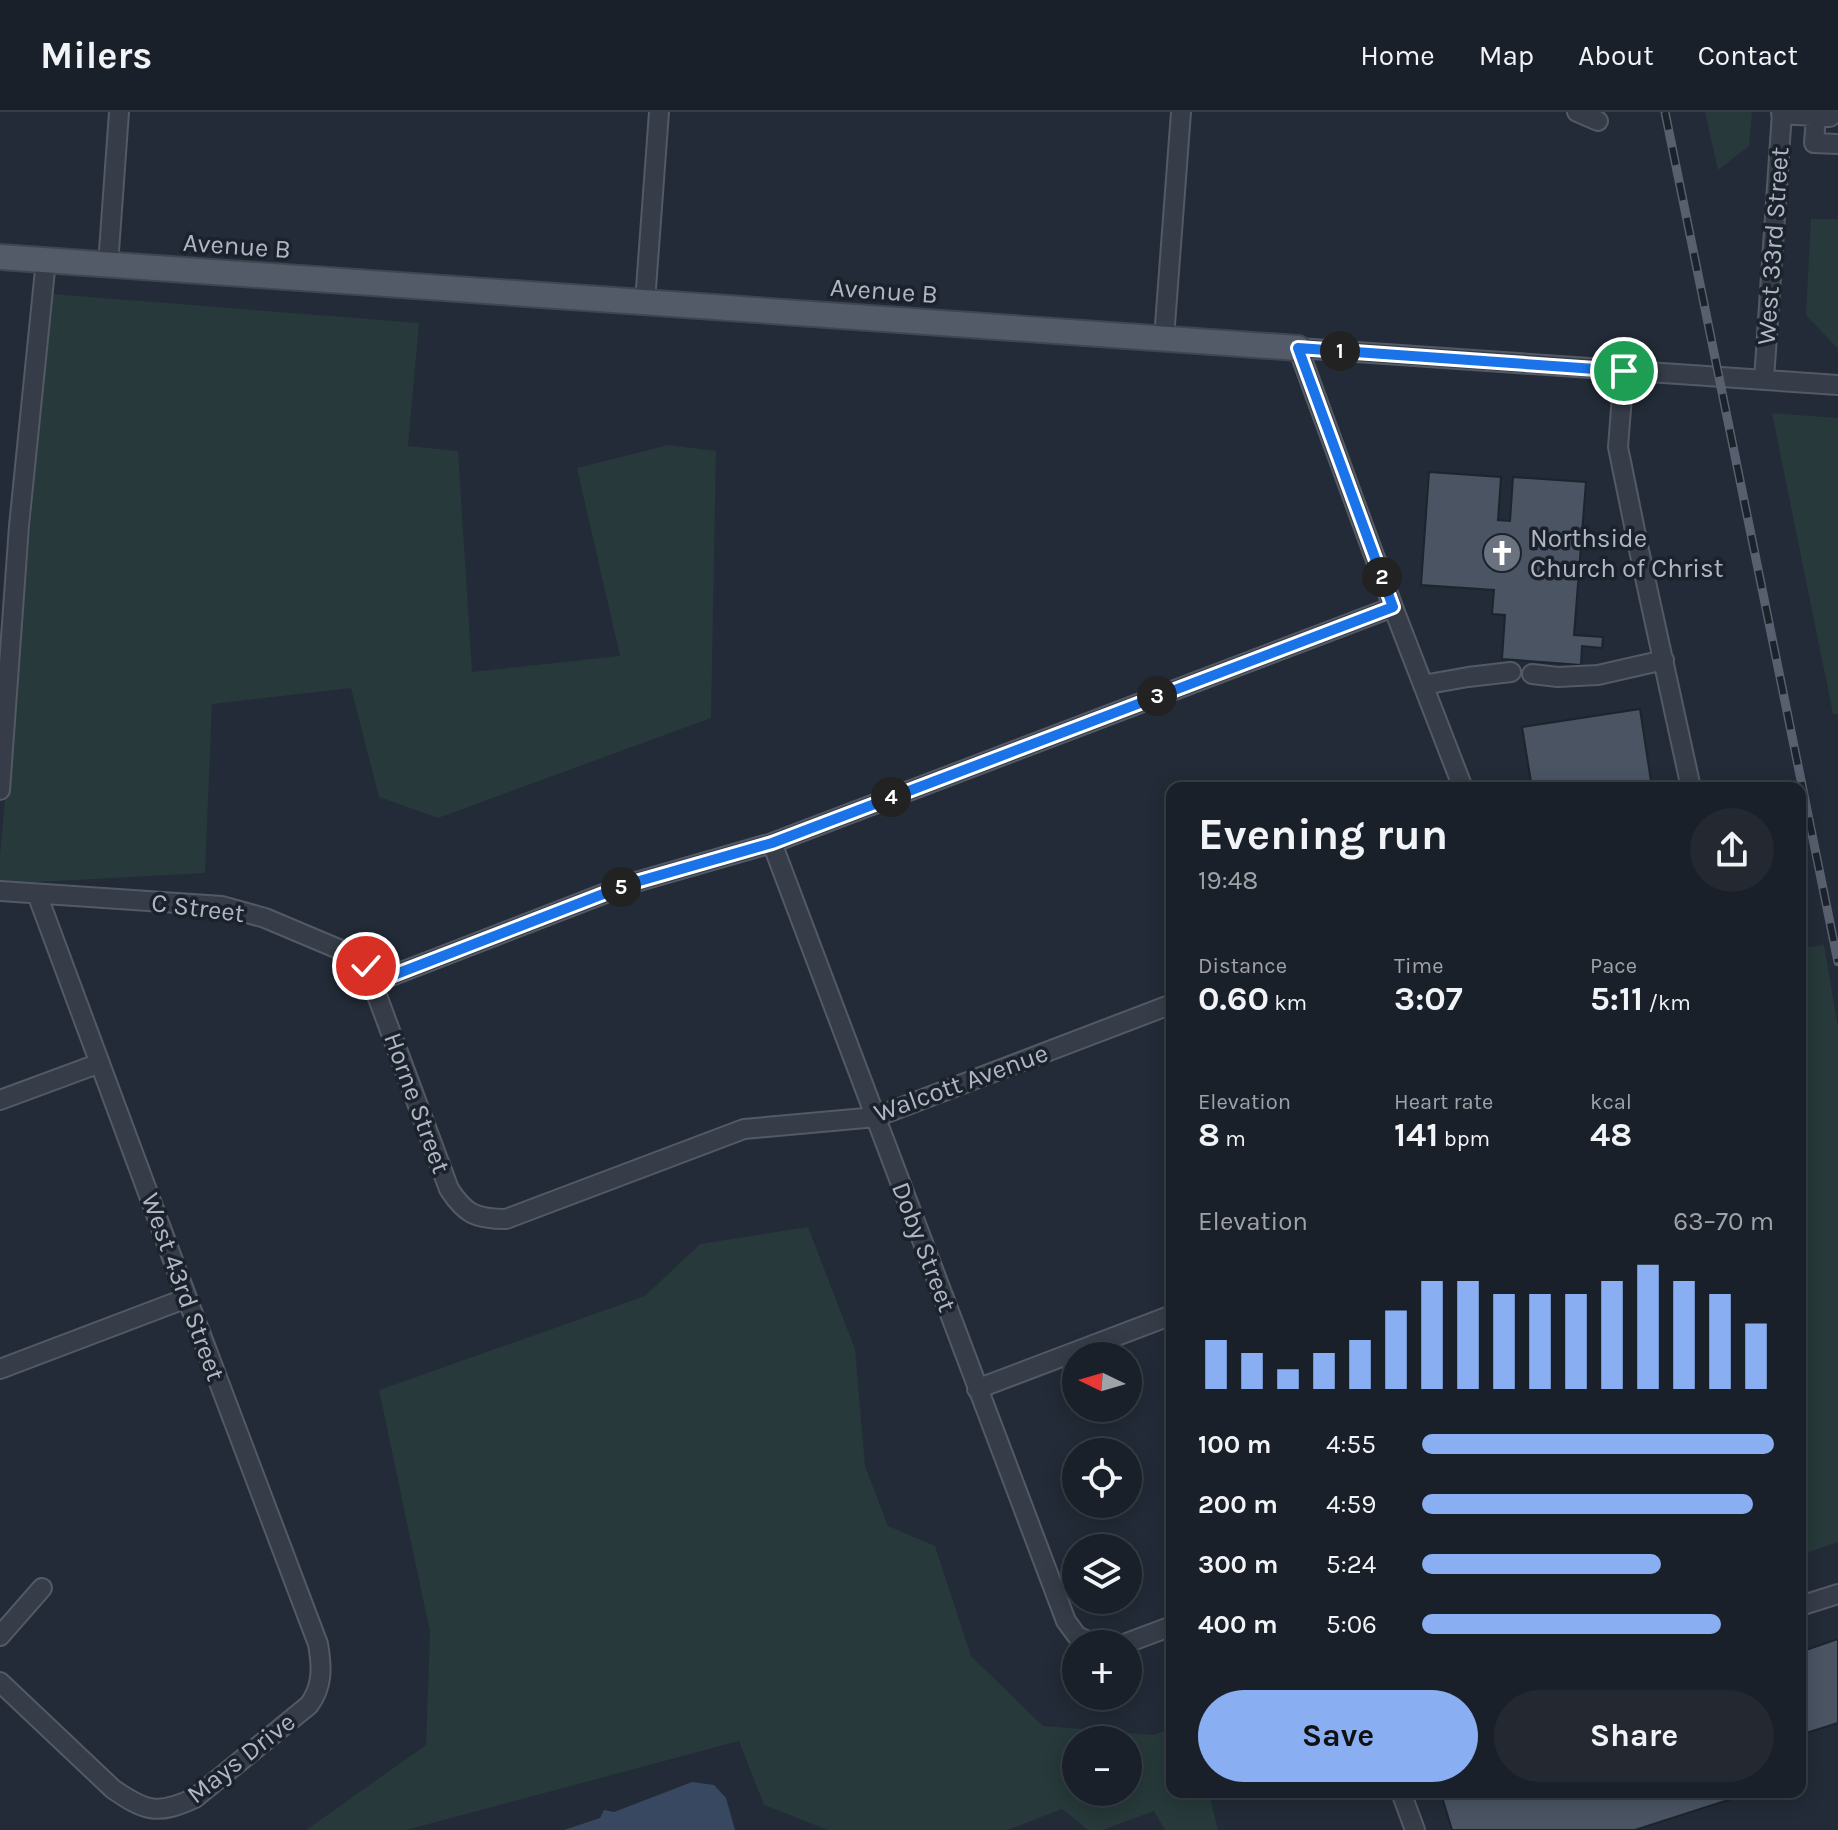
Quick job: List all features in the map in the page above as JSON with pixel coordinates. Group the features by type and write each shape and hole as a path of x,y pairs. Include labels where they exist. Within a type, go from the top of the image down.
{"main road":[{"name":"Avenue B","path":"0,257 1298,348"}],"street":[{"path":"108,265 119,112"},
{"path":"645,302 659,112"},
{"path":"1164,338 1181,112"},
{"path":"1577,112 1598,121"},
{"path":"1782,113 1823,114 1814,143 1838,144"},
{"name":"West 33rd Street","path":"1764,380 1782,113"},
{"path":"0,790 19,526 46,260"},
{"path":"1298,348 1461,782"},
{"name":"Avenue B","path":"1298,348 1838,385"},
{"path":"1624,371 1618,447 1690,782"},
{"path":"373,983 629,884 772,843 1393,607"},
{"path":"1532,674 1558,677 1598,675 1664,660"},
{"path":"1423,685 1511,672"},
{"name":"Doby Street","path":"772,843 977,1389 1066,1621 1073,1630"},
{"name":"C Street","path":"0,891 222,906 265,918 348,953 366,966 373,983"},
{"name":"West 43rd Street","path":"37,894 318,1644 322,1663 320,1680"},
{"name":"Horne Street","path":"373,983 449,1189 459,1205 473,1215"},
{"name":"Walcott Avenue","path":"473,1215 506,1219 744,1129 876,1117 1166,1006"},
{"path":"0,1100 100,1063"},
{"path":"0,1369 187,1298"},
{"path":"977,1389 1166,1317"},
{"path":"0,1636 42,1588"},
{"path":"1806,1604 1838,1594"},
{"path":"1142,1637 1166,1628"},
{"name":"Mays Drive","path":"0,1682 113,1789 134,1804 155,1810 174,1808 195,1798 309,1705 320,1680"},
{"path":"1403,1798 1415,1830"}],"shaded area":[{"path":"1705,112 1752,112 1749,146 1718,170"},
{"path":"1811,219 1838,219 1838,349 1806,315"},
{"path":"52,294 419,323 408,446 458,451 472,672 620,656 577,468 668,445 716,451 711,718 438,818 379,797 351,688 212,704 205,873 0,884 0,855"},
{"path":"1772,413 1838,418 1838,714 1833,714"},
{"path":"1824,945 1838,1027 1838,1542 1806,1553 1808,1037 1806,947"},
{"path":"808,1227 855,1349 865,1466 888,1526 935,1546 971,1656 1043,1726 1062,1728 1062,1806 1142,1806 1142,1734 1154,1735 1166,1730 1166,1798 1210,1798 1218,1830 1165,1830 1154,1811 1103,1830 1088,1830 1062,1809 1008,1830 828,1830 764,1805 739,1741 406,1830 306,1830 426,1745 430,1632 379,1390 645,1296 700,1244"}],"water":[{"path":"692,1782 714,1785 726,1798 735,1830 564,1830 600,1818 604,1810 614,1812"}],"building":[{"name":"Northside Church of Christ","path":"1429,472 1501,477 1498,520 1510,521 1513,477 1586,482 1574,635 1603,637 1602,648 1582,646 1581,665 1502,659 1505,615 1492,614 1494,590 1421,585"},
{"path":"1640,709 1651,782 1531,782 1522,727"},
{"path":"1838,1639 1838,1723 1806,1733 1806,1650"},
{"path":"1442,1798 1734,1798 1635,1830 1452,1830"}],"railway":[{"path":"1665,112 1801,782"},
{"path":"1806,805 1838,962"}],"place":[{"name":"Northside Church of Christ","path":"1502,553"}],"route":[{"path":"366,966 373,983 629,884 772,843 1393,607 1298,348 1624,371"}]}
